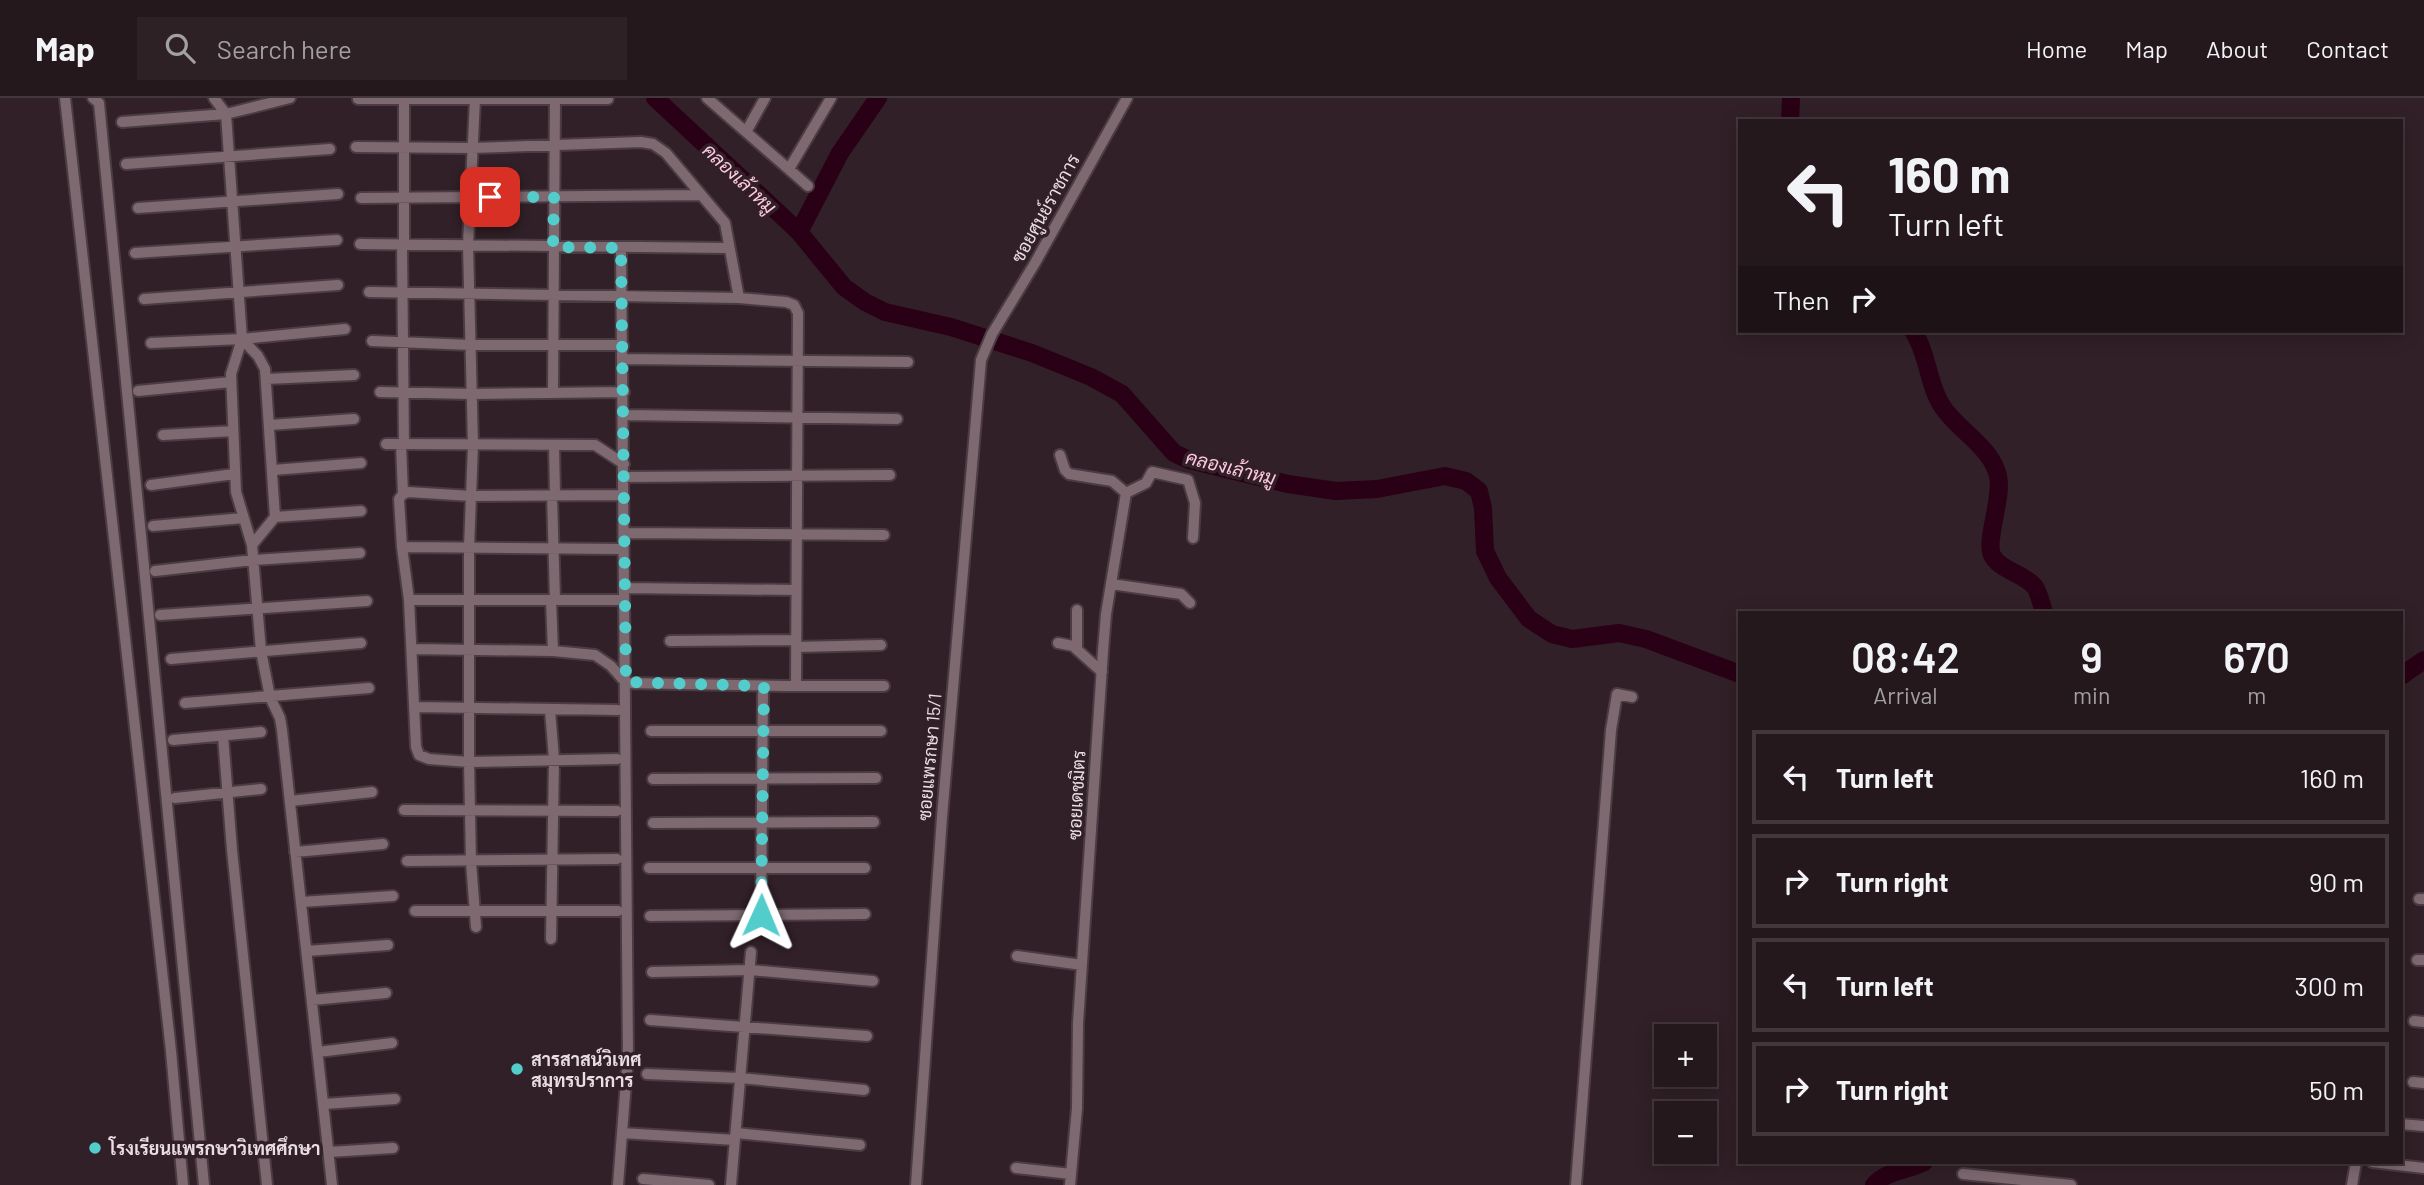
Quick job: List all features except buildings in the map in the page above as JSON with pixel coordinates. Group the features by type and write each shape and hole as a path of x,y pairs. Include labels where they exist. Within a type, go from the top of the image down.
{"street":[{"path":"65,98 171,1051 183,1185"},
{"path":"93,98 99,103 204,1185"},
{"path":"214,98 226,114 242,339 233,363 231,382 234,474 252,545 261,651 270,697 280,718 332,1185"},
{"path":"122,121 226,114 290,98"},
{"path":"707,98 808,186"},
{"path":"746,132 765,98"},
{"path":"789,169 831,98"},
{"name":"ซอยศูนย์ราชการ","path":"992,334 1127,98"},
{"path":"358,99 608,99"},
{"path":"403,494 404,99"},
{"path":"475,99 468,198 468,245 473,445 469,548 469,762 471,862 476,926"},
{"path":"553,393 555,99"},
{"path":"356,147 472,148 641,142 653,144 666,153 725,223 738,298"},
{"path":"126,164 330,149"},
{"path":"138,208 338,194"},
{"path":"361,198 701,195"},
{"path":"135,253 337,240"},
{"path":"360,244 728,248"},
{"path":"618,1185 628,1056 621,248"},
{"path":"144,299 338,285"},
{"path":"369,292 738,298 794,305 798,313 796,687"},
{"path":"151,344 345,329"},
{"name":"ซอยแพรกษา 15/1","path":"916,1185 942,817 981,360 992,334"},
{"path":"242,339 263,362 273,470 275,516 252,545"},
{"path":"372,341 471,345 623,345"},
{"path":"624,359 908,362"},
{"path":"266,379 354,375"},
{"path":"138,391 231,382"},
{"path":"380,392 624,392"},
{"path":"624,415 897,419"},
{"path":"270,425 354,418"},
{"path":"163,435 233,431"},
{"path":"386,444 595,445 624,464"},
{"path":"553,651 554,445"},
{"path":"1060,455 1069,474 1112,481 1126,493 1146,482 1152,472 1188,480 1195,503 1193,538"},
{"path":"273,470 361,463"},
{"path":"151,485 234,474"},
{"path":"624,477 890,475"},
{"path":"617,759 469,762 429,759 419,755 416,747 409,600 399,499 408,492 471,496 619,495"},
{"name":"ซอยเดชมิตร","path":"1070,1179 1077,1108 1078,1023 1106,614 1126,493"},
{"path":"275,516 361,511"},
{"path":"153,526 243,518"},
{"path":"625,533 884,535"},
{"path":"402,547 620,549"},
{"path":"155,571 253,560 360,554"},
{"path":"1111,584 1181,594 1190,603"},
{"path":"625,589 796,590"},
{"path":"409,600 619,600"},
{"path":"160,615 367,601"},
{"path":"1077,610 1077,649"},
{"path":"670,641 881,646"},
{"path":"170,659 361,643"},
{"path":"1058,643 1077,649 1102,671"},
{"path":"411,649 553,651 595,655 611,666 626,682 796,687 884,686"},
{"path":"761,915 764,686"},
{"path":"185,703 369,688"},
{"path":"1576,1185 1611,730 1617,694 1632,697"},
{"path":"415,708 618,710"},
{"path":"550,710 554,759 551,939"},
{"path":"652,731 881,731"},
{"path":"173,740 261,732"},
{"path":"222,736 267,1185"},
{"path":"653,779 876,778"},
{"path":"175,798 261,789"},
{"path":"289,800 372,792"},
{"path":"404,810 617,811"},
{"path":"653,823 874,822"},
{"path":"295,852 383,844"},
{"path":"407,861 617,859"},
{"path":"649,868 864,868"},
{"path":"301,902 393,896"},
{"path":"415,911 618,911"},
{"path":"650,916 865,914"},
{"path":"307,951 388,945"},
{"path":"731,1185 751,952"},
{"path":"1017,956 1082,965"},
{"path":"652,972 750,970 873,981"},
{"path":"312,1000 386,993"},
{"path":"650,1020 867,1036"},
{"path":"318,1052 392,1043"},
{"path":"647,1074 740,1078 864,1090"},
{"path":"324,1104 395,1099"},
{"path":"2403,1124 2424,1126"},
{"path":"622,1133 735,1136 860,1145"},
{"path":"329,1152 393,1148"},
{"path":"2352,1185 2356,1164"},
{"path":"2389,1164 2424,1168"},
{"path":"1016,1168 1070,1179"},
{"path":"1963,1174 2071,1185"},
{"path":"643,1179 709,1185"}],"waterway":[{"name":"คลองเล้าหมู","path":"655,98 799,232 844,287 865,302 885,312 951,327 1032,353 1091,377 1122,394 1174,453 1189,460 1288,484 1336,491 1377,489 1445,476 1466,481 1479,491 1483,508 1485,551 1498,578 1529,619 1552,634 1572,639 1619,633 1646,639 1738,673"},
{"path":"799,232 840,153 878,98"},
{"path":"1790,119 1791,98"},
{"path":"1914,333 1922,349 1937,398 1949,415 1989,456 1998,476 1998,496 1990,548 1992,555 2001,565 2025,578 2035,587 2044,611"},
{"name":"คลองเล้าหมู","path":"2403,675 2424,660"},
{"path":"1874,1185 1891,1174 1920,1164"}],"place":[{"name":"สารสาสน์วิเทศ สมุทรปราการ","path":"517,1069"},
{"name":"โรงเรียนแพรกษาวิเทศศึกษา","path":"95,1148"}],"route":[{"path":"490,197 554,197 553,247 621,248 626,682 764,686 761,915"}]}
